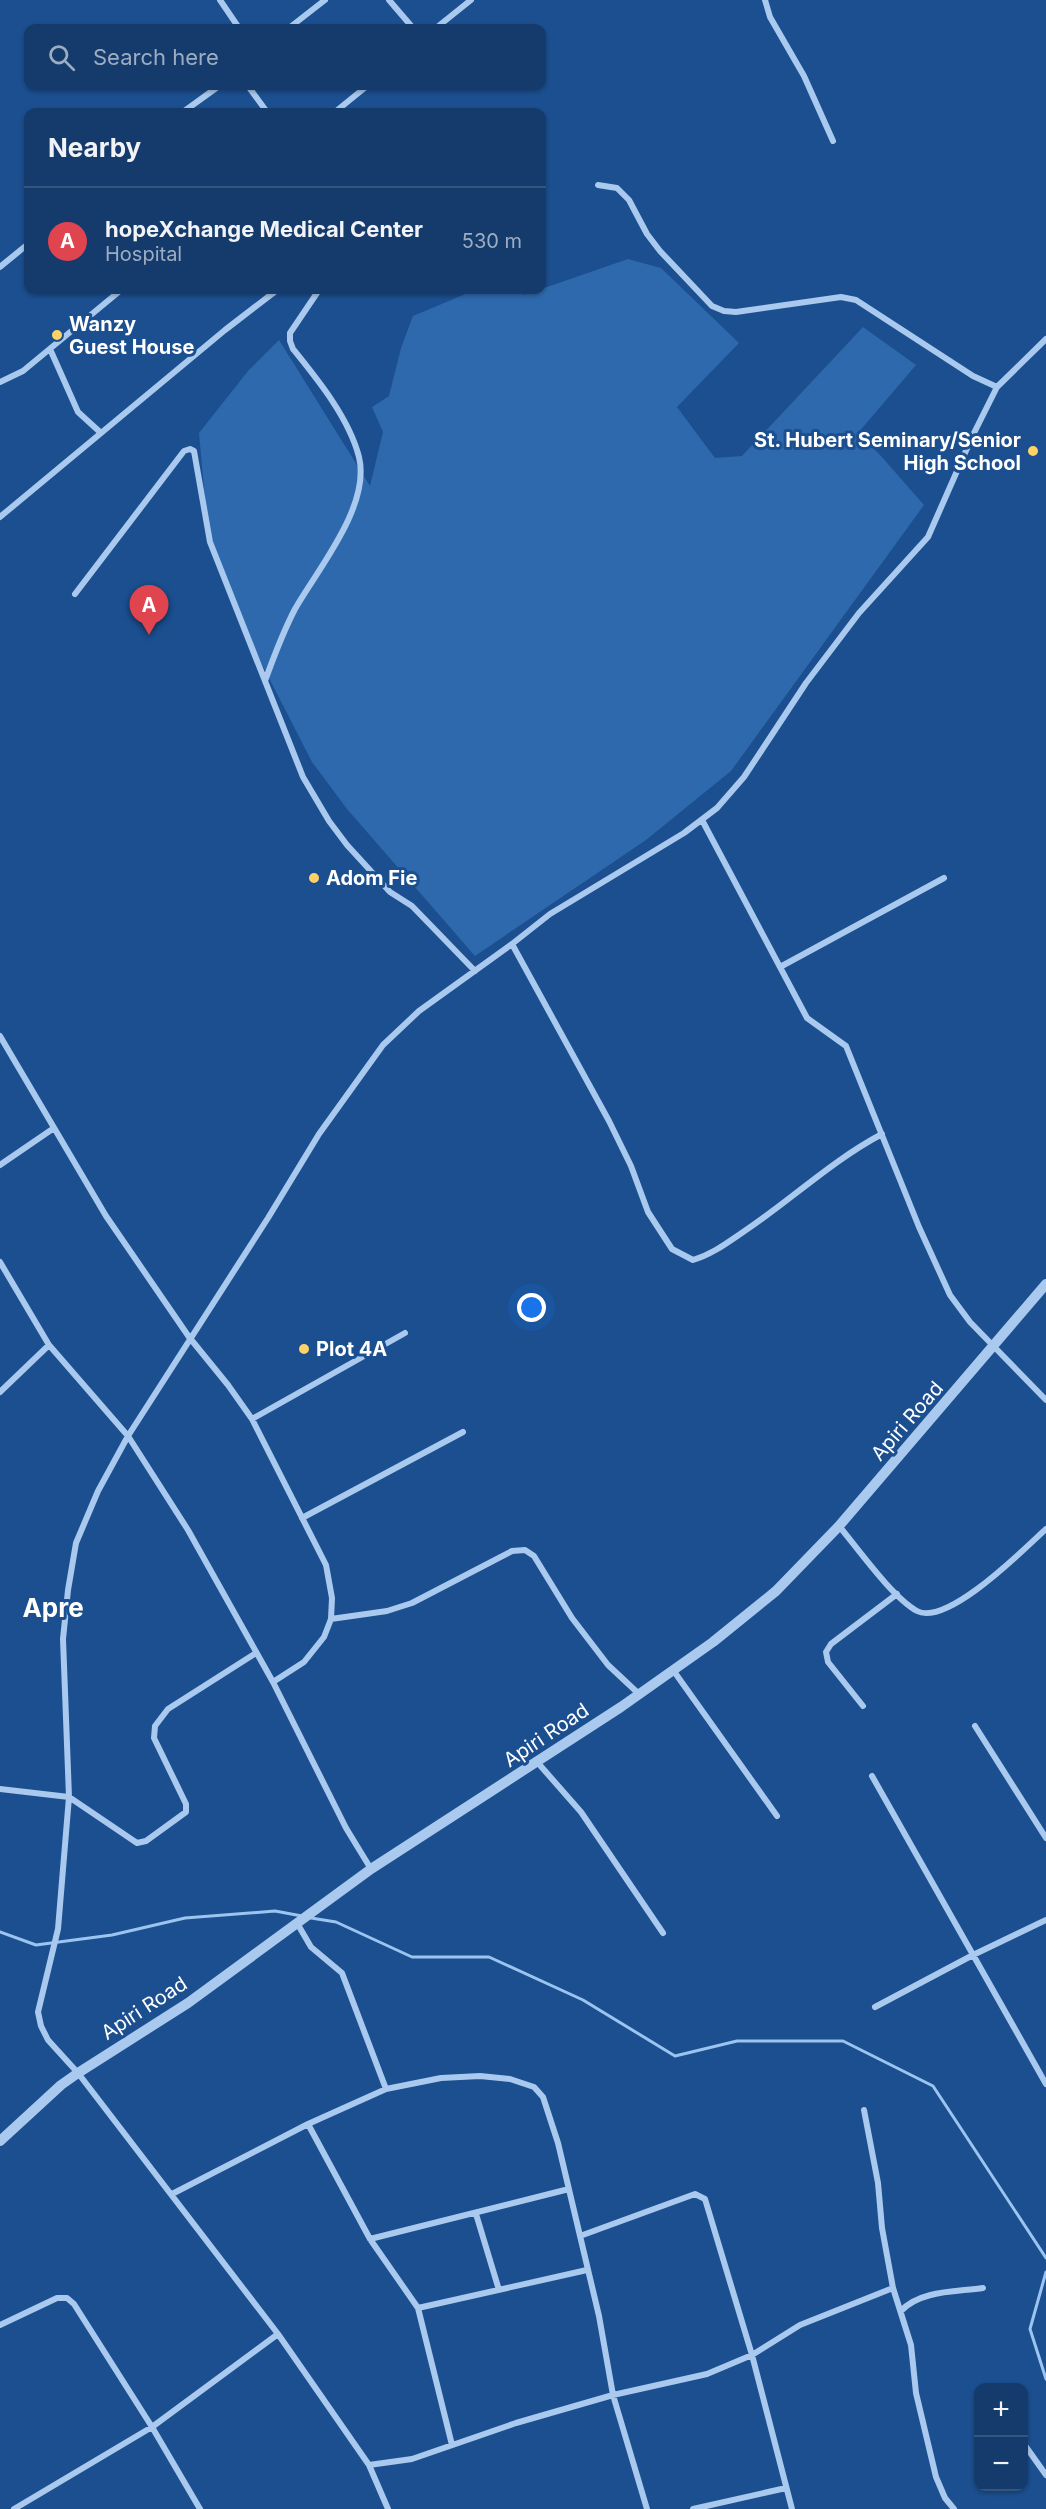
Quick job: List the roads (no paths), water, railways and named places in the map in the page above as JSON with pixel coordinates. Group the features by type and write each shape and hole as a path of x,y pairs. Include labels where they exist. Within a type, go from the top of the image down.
{"street":[{"path":"220,0 236,24"},
{"path":"294,24 325,0"},
{"path":"389,0 410,24"},
{"path":"441,24 471,0"},
{"path":"765,0 770,17 804,76 833,141"},
{"path":"189,108 213,90"},
{"path":"251,90 264,108"},
{"path":"340,108 362,90"},
{"path":"598,185 618,188 628,200 646,234 712,306 724,311 736,312 833,298 856,300 973,376 997,387"},
{"path":"0,267 24,246"},
{"path":"0,382 23,371 116,294"},
{"path":"0,517 272,294"},
{"path":"264,681 296,607 314,582 344,531 358,490 361,470 359,456 330,395 293,349 290,340 290,333 316,294"},
{"path":"388,2509 369,2465 278,2334 78,2073 48,2040 41,2026 38,2012 58,1929 69,1797 63,1639 76,1543 98,1491 128,1436 319,1134 382,1045 418,1011 512,944 549,914 651,855 717,808 744,777 807,683 859,613 928,537 972,437 997,387 1046,339"},
{"path":"50,349 78,412 101,433"},
{"path":"75,594 184,451 190,449 197,457 201,502 210,542 303,777 329,821 370,871 390,891 412,906 475,971"},
{"path":"702,820 807,1018 846,1046 919,1227 950,1295 970,1322 995,1345 1046,1400"},
{"path":"780,967 944,878"},
{"path":"512,944 609,1121 631,1167 648,1212 672,1249 693,1260 709,1255 763,1218 857,1147 882,1134"},
{"path":"0,1036 106,1216 189,1337 252,1419 326,1565 332,1598 331,1619 324,1637 304,1662 273,1682"},
{"path":"0,1166 54,1128"},
{"path":"0,1262 49,1345 128,1436 188,1530 273,1682 346,1828 371,1869"},
{"name":"Apiri Road","path":"0,2141 61,2085 188,2003 371,1869 538,1763 639,1694 713,1642 776,1591 839,1526 1046,1284"},
{"path":"252,1419 405,1332"},
{"path":"0,1392 49,1345"},
{"path":"302,1518 463,1432"},
{"path":"839,1526 897,1594 917,1611 939,1611 973,1594 1046,1529"},
{"path":"331,1619 387,1611 411,1603 512,1551 525,1550 534,1556 572,1618 608,1665 639,1694"},
{"path":"863,1706 828,1662 826,1652 831,1644 897,1594"},
{"path":"0,1790 69,1797 137,1844 146,1841 186,1812 186,1804 154,1738 155,1726 168,1709 256,1653"},
{"path":"673,1670 777,1816"},
{"path":"975,1726 1046,1838"},
{"path":"538,1763 582,1812 663,1932"},
{"path":"872,1776 1046,2084"},
{"path":"875,2007 973,1955 1046,1920"},
{"path":"297,1923 310,1947 342,1973 386,2089"},
{"path":"172,2194 308,2124 386,2089 441,2078 480,2076 510,2079 534,2087 543,2097 558,2144 599,2316 613,2395 647,2509"},
{"path":"864,2110 878,2183 881,2221 893,2288 910,2345 916,2392 936,2477 945,2498 954,2509"},
{"path":"308,2124 370,2239 418,2308 452,2445"},
{"path":"370,2239 569,2189"},
{"path":"580,2236 695,2194 700,2196 708,2206 752,2355 792,2509"},
{"path":"476,2214 499,2290"},
{"path":"418,2308 587,2270"},
{"path":"369,2465 412,2459 516,2423 613,2395 707,2374 752,2355 800,2325 893,2288"},
{"path":"901,2311 926,2296 983,2288"},
{"path":"0,2325 57,2298 67,2298 74,2304 152,2427 200,2509"},
{"path":"14,2509 152,2427 278,2334"},
{"path":"1028,2451 1046,2475"},
{"path":"693,2509 786,2488"}],"waterway":[{"path":"0,1932 36,1945 112,1935 185,1918 275,1911 302,1916"},
{"path":"311,1918 336,1922 412,1957 489,1957 583,2000 675,2056 737,2041 843,2041 933,2086 1046,2258"},
{"path":"1046,2272 1030,2329 1046,2379"}],"place":[{"name":"Wanzy Guest House","path":"57,335"},
{"name":"St. Hubert Seminary/Senior High School","path":"1033,451"},
{"name":"hopeXchange Medical Center","path":"149,635"},
{"name":"Adom Fie","path":"314,878"},
{"name":"Plot 4A","path":"304,1349"}],"district":[{"name":"Apre","path":"53,1607"}]}
